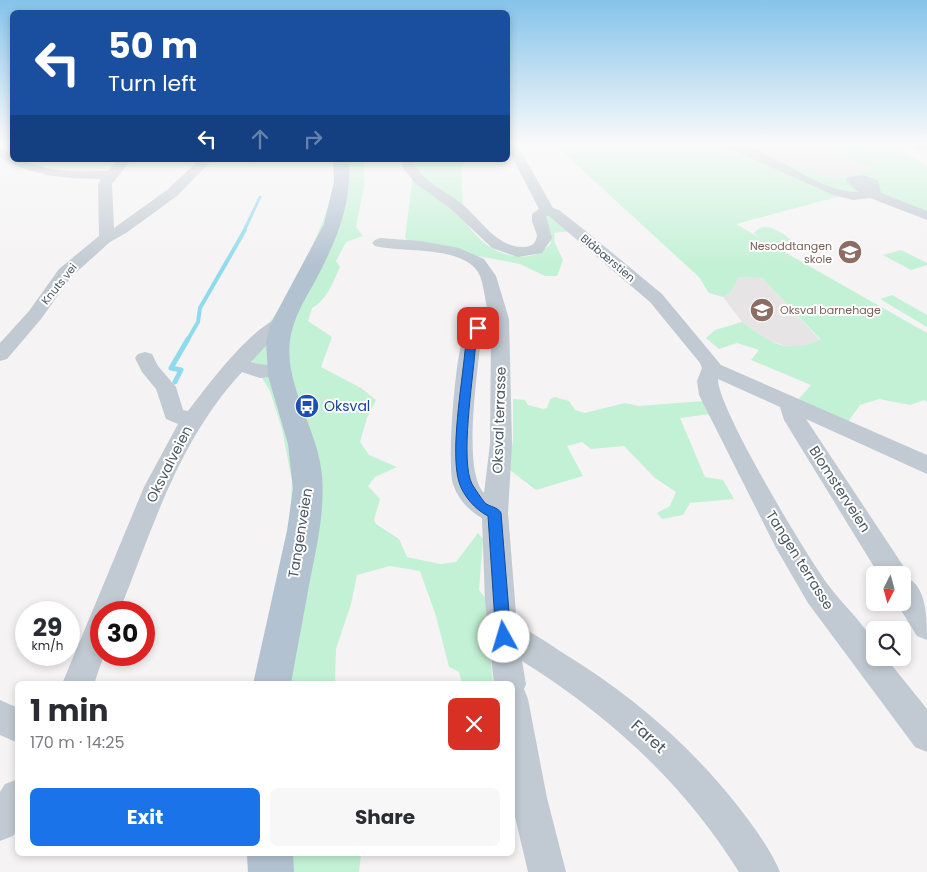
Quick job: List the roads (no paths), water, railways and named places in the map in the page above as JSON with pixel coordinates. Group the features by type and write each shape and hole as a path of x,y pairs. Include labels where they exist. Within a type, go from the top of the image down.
{"main road":[{"name":"Tangenveien","path":"273,681 302,537 308,480 307,463 300,432 278,371 276,348 282,323 331,226 342,185"},
{"path":"270,856 271,872"}],"street":[{"path":"105,185 108,230 105,239"},
{"name":"Knuts vei","path":"0,355 46,300 65,273 105,239 121,230 181,185"},
{"path":"426,185 458,208 483,234 501,248 524,252 540,247 545,235 539,221 539,214 547,211"},
{"name":"Blåbærstien","path":"533,185 547,211 554,213 656,298 709,361 713,369"},
{"path":"819,185 855,196 872,194 927,216"},
{"name":"Oksval terrasse","path":"380,243 448,250 479,262 486,271 492,302 500,319 501,444 495,513 504,637 510,681"},
{"path":"495,513 482,507 466,484 462,472 462,445 472,338 481,326 500,319"},
{"name":"Oksvalveien","path":"109,601 156,487 174,449 191,421 238,364 271,330 282,323"},
{"path":"145,358 149,368 166,387 174,414 191,421"},
{"path":"238,364 260,372 278,371"},
{"path":"713,369 927,465"},
{"name":"Tangen terrasse","path":"713,369 709,373 707,382 710,395 720,418 785,540 818,594 927,735"},
{"name":"Blomsterveien","path":"789,402 795,420 888,566"},
{"path":"911,602 927,627"},
{"name":"Faret","path":"504,637 510,637 562,668 613,704 662,747 724,816 761,872"},
{"path":"79,681 90,653"},
{"path":"0,716 15,725"},
{"path":"515,716 529,798 547,872"},
{"path":"0,823 15,801"}],"waterway":[{"path":"244,231 260,197"},
{"path":"187,341 198,322 200,308 245,230"},
{"path":"175,382 181,370 171,368 188,339"}],"place":[{"name":"Nesoddtangen skole","path":"850,252"},
{"name":"Oksval barnehage","path":"762,310"},
{"name":"Oksval","path":"307,406"}]}
